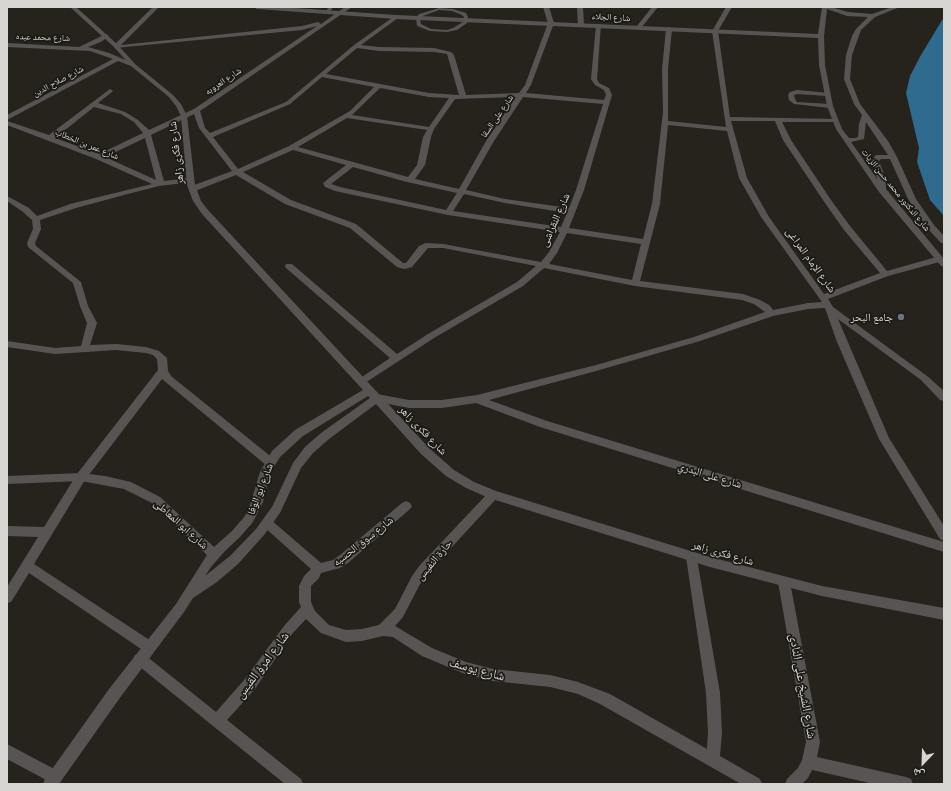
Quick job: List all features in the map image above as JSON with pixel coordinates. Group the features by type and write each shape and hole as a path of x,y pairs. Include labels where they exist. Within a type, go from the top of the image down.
{"street":[{"name":"شارع فكرى زاهر","path":"73,7 117,46 133,65 171,96 179,105 184,116 191,185 197,201 210,218 425,451 441,466 470,485 493,495 692,557 784,582 944,614"},
{"path":"117,46 156,7"},
{"name":"شارع الجلاء","path":"257,7 294,8 396,17 821,36"},
{"name":"شارع العروبه","path":"99,158 196,110 350,7"},
{"path":"546,7 551,23"},
{"path":"580,7 581,25"},
{"path":"639,27 655,7"},
{"path":"715,31 729,7"},
{"path":"825,7 847,14 876,15 897,7"},
{"name":"شارع الدكتور محمد حسن الزيات","path":"825,7 821,36 822,65 830,106 836,120 846,140 882,190 942,262"},
{"path":"876,15 882,7"},
{"name":"شارع الدكتور محمد حسن الزيات","path":"876,15 860,29 855,36 847,66 847,79 851,92 865,116 884,141 893,157 912,199 931,227 944,241"},
{"path":"209,136 288,103 356,46 396,17"},
{"path":"117,46 302,28 326,22"},
{"name":"شارع على السقا","path":"448,213 462,192 490,141 528,85 551,23"},
{"path":"320,75 422,94 453,97 522,95 607,102 609,92 596,84 594,79 599,26"},
{"path":"635,283 656,204 665,123 665,69 669,29"},
{"name":"شارع الإمام المراغى","path":"715,31 727,119 743,178 748,189 785,247 827,304 884,439 944,536"},
{"name":"شارع محمد عبده","path":"78,48 99,41 106,36"},
{"name":"شارع محمد عبده","path":"7,45 78,48 102,52 133,65"},
{"path":"356,46 379,49 434,50 449,53 451,55 463,97"},
{"name":"شارع صلاح الدين","path":"7,118 117,59"},
{"path":"36,219 98,199 160,184 191,185 237,172 292,148 346,116 378,86"},
{"path":"50,138 110,91"},
{"path":"410,180 421,165 427,137 431,129 453,97"},
{"name":"شارع النقراشى","path":"362,381 396,358 520,284 544,264 560,241 572,211 587,170 607,102"},
{"path":"93,104 128,115 146,130 160,184"},
{"path":"196,110 202,128 237,172 288,202 353,226 400,266 409,265 422,248 430,244 544,264 635,283 744,297 766,307 771,313"},
{"path":"346,116 431,129"},
{"path":"846,140 856,140 862,138 862,124 865,116"},
{"path":"727,119 836,120"},
{"path":"777,119 787,140 828,201 847,228 885,274"},
{"name":"شارع عمر بن الخطاب","path":"7,123 50,138 160,184"},
{"path":"665,123 729,129"},
{"path":"292,148 351,165 462,192 505,201 572,211"},
{"path":"882,190 882,179 875,161 879,157 893,157"},
{"path":"351,165 327,183 328,185 338,190 448,213 647,242"},
{"path":"7,198 26,210 36,219 37,229 31,242 32,247 77,282 84,306 92,323 85,348"},
{"path":"374,394 416,404 442,404 477,400 596,368 697,338 771,313 827,304 885,274 942,262"},
{"path":"289,266 396,358"},
{"path":"827,304 924,378 944,397"},
{"path":"7,344 55,351 116,347 151,351 162,358 163,371 169,380 270,462"},
{"path":"7,598 81,477 163,371"},
{"name":"شارع ابو الوفا","path":"53,780 140,659 190,594 200,573 214,554 236,534 249,519 257,502 263,477 270,462 283,446 299,433 374,394"},
{"name":"شارع ابو الوفا","path":"190,594 234,560 267,523 283,497 297,466 309,450 374,394"},
{"name":"شارع على البدري","path":"477,400 559,428 944,547"},
{"name":"شارع ابو المعاطى","path":"7,480 81,477 116,482 147,494 156,500 214,554"},
{"name":"حارة النفيس","path":"383,630 399,613 416,580 424,569 493,495"},
{"name":"شارع سوق الحسبه","path":"317,569 332,566 344,559 406,506"},
{"path":"267,523 315,563 317,569 305,586 304,596 307,609"},
{"path":"7,531 47,532"},
{"path":"692,557 713,693 715,732 713,759"},
{"path":"27,565 149,647"},
{"name":"شارع الشيخ على النادى","path":"784,582 813,735 813,748 810,762 803,773 792,784"},
{"name":"شارع يوسف","path":"307,609 319,625 339,634 354,636 383,630 400,635 440,658 479,672 507,677 550,681 591,693 713,759 755,784"},
{"name":"شارع امرؤ القيس","path":"217,721 250,684 288,630 307,609"},
{"path":"140,659 296,784"},
{"path":"7,751 53,780"},
{"path":"810,762 906,784"}],"lane":[{"path":"327,12 331,7"},
{"path":"446,9 464,14 467,20 462,27 438,31 423,28 418,25 418,18 426,12 432,10 446,9"},
{"path":"827,94 797,92 790,95 792,100 796,103 830,106"}],"water":[{"path":"944,17 944,216 930,200 917,162 919,148 906,93 910,76"}],"place":[{"name":"جامع البحر","path":"901,317"}]}
